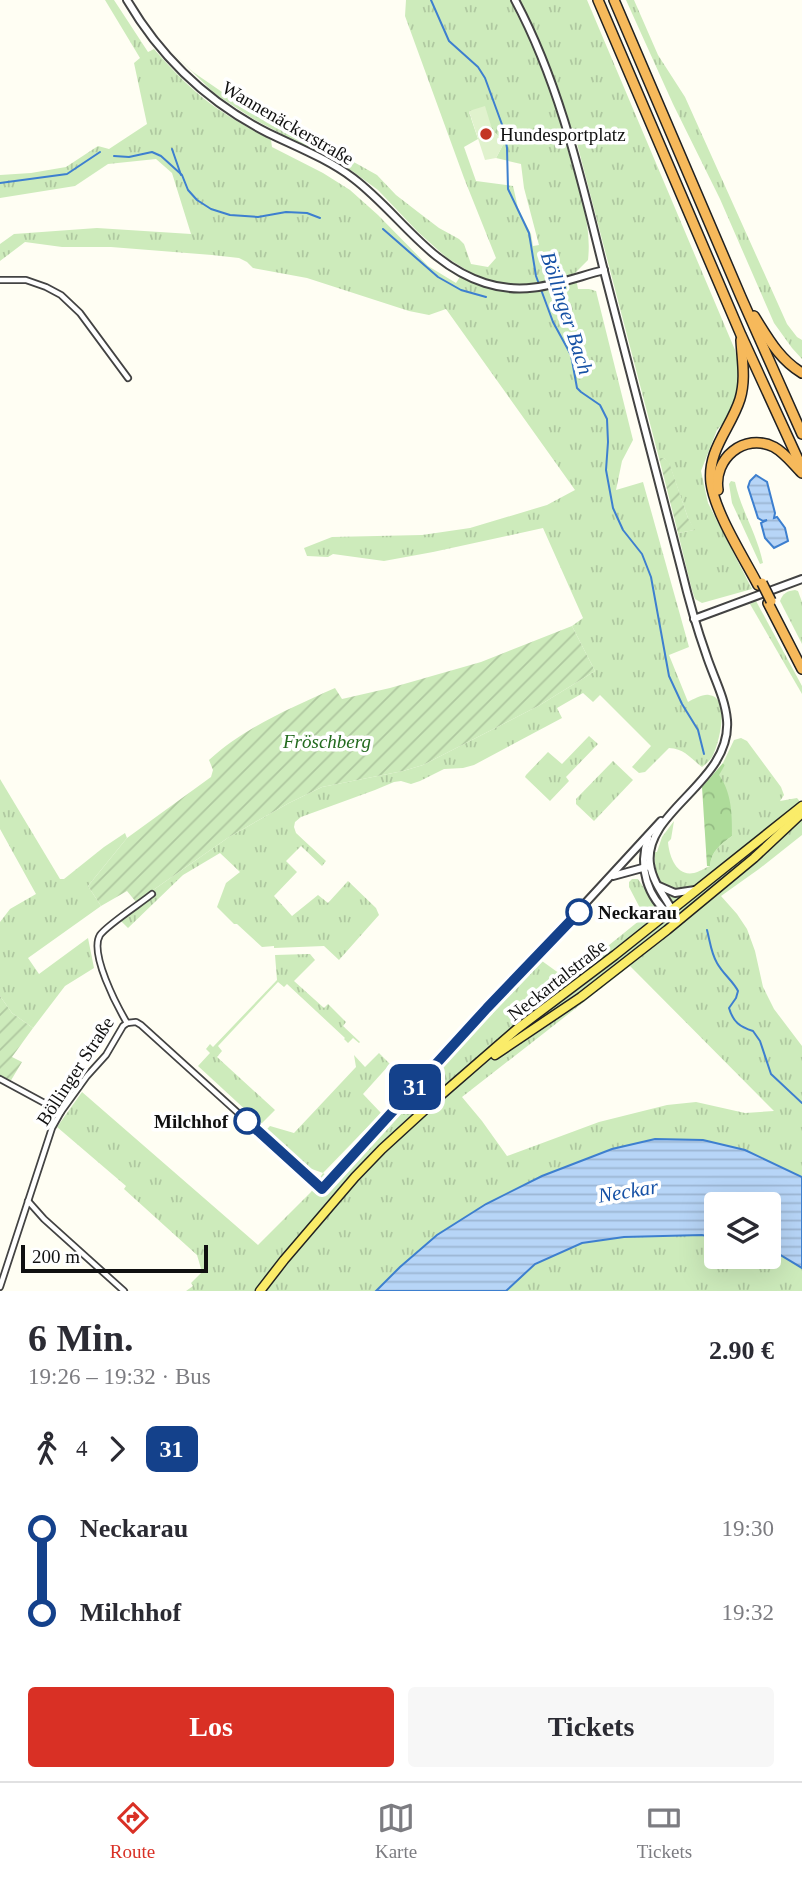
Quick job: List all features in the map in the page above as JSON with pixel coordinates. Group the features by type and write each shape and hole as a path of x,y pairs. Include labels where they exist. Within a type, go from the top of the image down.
{"highway":[{"path":"598,0 741,335 802,468"},
{"path":"614,0 802,434"},
{"path":"741,297 775,350 802,373"},
{"path":"741,335 743,390 736,411 714,454 711,483 723,517 760,584"},
{"path":"802,474 779,451 764,444 743,446 724,458 718,470 717,489 802,669"},
{"path":"769,602 802,660"}],"main road":[{"name":"Neckartalstraße","path":"464,1077 517,1029 615,956 802,806"},
{"name":"Neckartalstraße","path":"260,1291 355,1177 441,1095 581,997 703,901 802,813"}],"street":[{"name":"Wannenäckerstraße","path":"127,0 158,47 212,97 266,132 351,176 442,262 484,283 523,290 546,287 604,270"},
{"path":"515,0 536,45 564,118 694,619 727,720 724,744 719,757 657,832 651,849 650,863 670,911"},
{"path":"0,280 26,280 46,287 71,303 128,377"},
{"path":"694,619 802,579"},
{"path":"127,1023 141,1025 322,1189 709,772"},
{"path":"650,833 644,849 643,868 647,884 678,921"},
{"path":"603,884 618,874 643,868 650,863"},
{"path":"658,886 676,893 700,888"},
{"name":"Böllinger Straße","path":"0,1287 52,1128 127,1023 111,992 98,956 96,942 101,933 152,894"},
{"path":"0,1079 61,1112"},
{"path":"27,1200 124,1291"}],"green space":[{"path":"105,0 114,0 148,52 154,49 205,99 271,140 272,147 350,190 428,266 456,283 465,269 447,258 418,232 378,190 352,171 255,120 215,94 171,51 193,72 238,103 309,137 377,175 396,195 439,228 459,239 464,244 471,264 488,267 496,258 405,16 406,0 587,0 735,350 739,366 736,400 726,420 717,430 701,471 708,503 752,589 702,603 695,599 678,533 694,530 669,463 664,458 659,458 573,128 563,130 585,211 589,244 588,260 575,273 578,289 596,291 633,440 622,461 616,490 643,482 689,647 669,655 688,702 709,695 716,698 720,704 722,721 718,741 712,757 702,767 683,752 669,748 645,772 639,773 632,767 651,746 600,695 593,702 583,693 557,708 562,718 474,765 444,769 411,784 394,782 301,817 295,822 296,833 326,861 322,866 301,846 286,861 297,872 274,896 292,916 318,895 328,903 348,881 376,908 379,915 339,960 324,946 262,947 234,924 217,907 226,883 240,872 220,853 183,875 128,928 116,916 229,837 289,803 322,787 423,765 540,705 595,671 572,626 583,618 543,528 384,561 333,554 328,557 307,556 304,548 332,537 422,535 470,528 547,505 575,490 446,309 429,315 409,311 307,278 253,268 239,258 212,255 111,247 62,247 25,242 0,261 0,244 14,234 97,228 191,234 172,173 156,159 108,164 75,186 0,198 0,175 66,167 98,146 109,149 147,124 134,63 140,58","holes":["469,112 492,129 504,143 496,158 521,164 524,188 539,245 533,246 531,234 518,208 513,186 476,181 464,147 478,139"]},
{"path":"626,0 634,0 658,55 685,97 787,324 802,340 802,359 774,323 720,199"},
{"name":"Hundesportplatz","path":"485,106 492,129 504,143 496,158 485,160 469,111"},
{"path":"659,458 669,462 688,518 695,530 678,533"},
{"path":"731,481 735,482 763,563 760,564 732,503 729,484"},
{"path":"795,590 802,602 802,644 780,601 786,593"},
{"path":"756,601 802,686 802,694 750,604"},
{"name":"Fröschberg","path":"572,626 595,671 540,705 423,765 322,787 289,803 229,837 136,902 127,891 101,906 88,886 127,838 211,777 213,770 209,760 269,719 335,688 342,699 390,688 481,662"},
{"path":"589,736 598,744 566,777 569,781 550,801 525,777 548,752 562,764"},
{"path":"741,738 747,741 781,787 784,795 780,801 797,798 802,804 802,835 721,896 747,929 763,987 774,1009 802,1046 802,1177 745,1150 703,1140 655,1139 612,1149 542,1176 486,1204 437,1235 376,1291 186,1291 193,1286 191,1283 202,1272 197,1255 124,1189 126,1186 57,1127 82,1092 258,1245 311,1192 323,1173 336,1182 542,961 567,979 645,916 629,887 632,879 638,879 656,906 667,897 656,873 654,852 657,852 662,837 674,821 668,842 672,859 678,868 682,872 694,873 710,866 714,852 732,836 718,775 725,765 723,763 734,740","holes":["630,966 774,1111 745,1113 696,1102 667,1105 599,1122 507,1156 462,1097"]},
{"path":"613,761 633,780 594,821 576,804 576,799"},
{"path":"723,763 725,765 719,775 729,797 732,836 717,848 710,866 707,866 702,787"},
{"path":"0,779 60,879 64,879 125,833 127,838 88,886 101,906 28,958 39,974 88,938 94,968 65,986 33,1028 12,1013 0,996 0,922 10,909 36,894 0,829"},
{"path":"310,954 315,960 294,981 324,1008 328,1004 346,1022 343,1026 360,1042 353,1038 348,1043 287,984 284,987 278,982 218,1046 222,1051 217,1057 275,1110 261,1124 198,1066 210,1053 206,1049 210,1044 213,1047 277,980 275,955"},
{"path":"0,996 12,1013 33,1028 12,1057 22,1062 10,1082 0,1077"},
{"path":"379,1053 390,1064 363,1094 381,1113 323,1173 309,1168 267,1129 270,1126 294,1133 356,1067 354,1055 365,1067"},
{"path":"704,1235 704,1269 781,1269 781,1255 802,1268 802,1291 506,1291 535,1264 582,1243 624,1237"}],"water":[{"path":"756,475 767,482 774,518 777,517 785,528 788,541 774,548 765,538 761,523 767,520 758,518 748,487"},
{"name":"Neckar","path":"655,1139 703,1140 745,1150 802,1177 802,1268 781,1255 781,1192 704,1192 704,1235 624,1237 582,1243 535,1264 506,1291 376,1291 437,1235 486,1204 542,1176 612,1149"}],"waterway":[{"name":"Böllinger Bach","path":"431,0 449,41 478,67 485,78 504,130 508,189 529,233 536,276 553,322 571,355 577,388 600,405 607,419 606,470 613,508 623,530 642,554 651,577 669,676 698,730 704,754"},
{"path":"172,149 181,175"},
{"path":"0,183 67,174 100,152"},
{"path":"114,156 129,157 152,152 161,156 182,175 188,190 197,200 211,209 230,215 258,217 286,212 307,213 320,218"},
{"path":"383,229 438,277 461,290 486,297"},
{"name":"Böllinger Bach","path":"707,930 719,967 738,991 729,1008 733,1017 741,1026 753,1031 760,1041 771,1074 802,1103"}],"bus line":[{"name":"31","path":"247,1121 322,1189 487,1008 579,912"}],"place":[{"name":"Hundesportplatz","path":"486,134"},
{"name":"Neckarau","path":"579,912"},
{"name":"Milchhof","path":"247,1121"}]}
